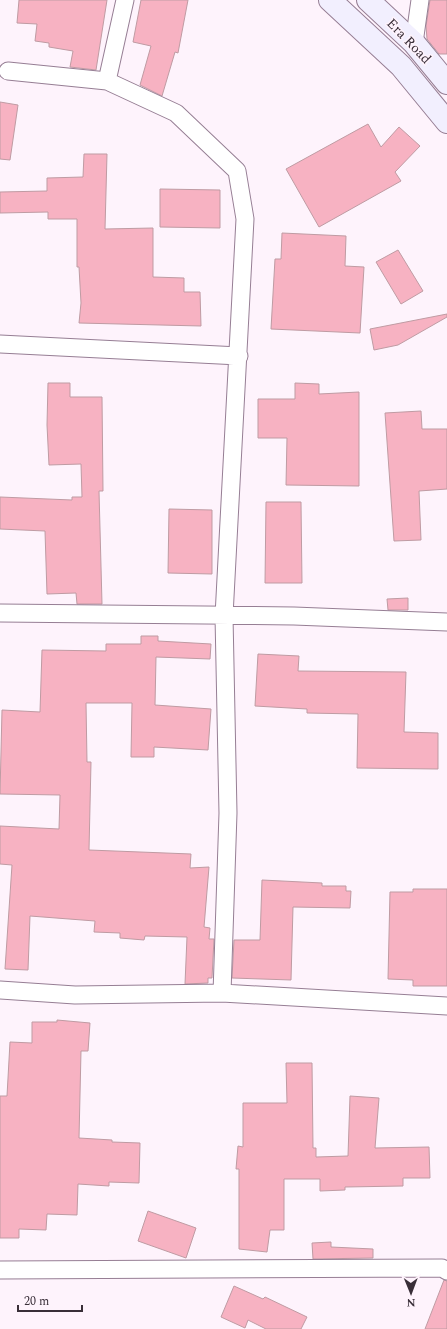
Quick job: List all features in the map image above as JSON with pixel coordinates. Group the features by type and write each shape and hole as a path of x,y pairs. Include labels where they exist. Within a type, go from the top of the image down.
{"main road":[{"path":"330,0 401,66 447,122"},
{"name":"Era Road","path":"368,0 414,43 447,83"}],"street":[{"path":"107,81 125,0"},
{"path":"414,43 420,0"},
{"path":"8,71 107,81 176,113 237,171 245,219 239,356 224,616 228,813 222,993"},
{"path":"0,344 239,356"},
{"path":"0,613 294,616 447,622"},
{"path":"0,990 75,995 222,993 447,1006"},
{"path":"0,1270 442,1268 447,1271"}],"building":[{"path":"19,0 107,0 96,70 70,67 73,51 49,47 49,43 35,41 37,24 17,23"},
{"path":"141,0 188,0 178,53 175,52 162,96 140,85 151,46 133,42"},
{"path":"430,0 447,0 447,54 439,54 427,39 426,26"},
{"path":"0,102 18,105 10,160 0,159"},
{"path":"368,124 381,147 399,127 420,146 395,172 401,181 319,227 286,169"},
{"path":"84,154 107,154 105,229 153,228 153,277 184,278 184,292 200,292 201,326 79,323 81,303 79,267 77,267 77,219 48,219 48,212 0,213 0,192 47,191 47,178 83,177"},
{"path":"160,189 220,190 220,228 160,227"},
{"path":"282,233 346,236 345,266 364,267 360,333 271,329 275,259 281,259"},
{"path":"398,250 423,291 401,304 376,262"},
{"path":"447,314 447,317 398,345 374,350 370,329"},
{"path":"48,383 70,383 70,397 102,397 103,491 99,491 102,604 77,604 76,593 47,594 45,531 0,529 0,497 72,500 72,497 82,497 81,464 49,465 47,425"},
{"path":"295,383 319,384 319,394 359,392 359,486 286,485 287,438 258,438 258,399 295,399"},
{"path":"421,411 422,429 447,429 447,489 419,491 421,540 394,541 385,413"},
{"path":"266,502 301,502 302,583 265,583"},
{"path":"169,509 212,510 212,574 168,573"},
{"path":"408,598 408,610 388,610 387,599"},
{"path":"141,636 158,636 158,641 211,644 210,659 156,657 155,705 211,709 208,750 154,747 154,757 131,757 132,703 86,703 87,762 91,762 89,850 191,854 190,868 209,867 204,927 210,928 209,939 214,939 212,978 208,978 208,983 185,984 187,937 145,936 144,940 120,938 120,933 94,932 95,921 30,916 28,970 5,969 12,865 0,864 0,826 59,829 60,795 0,794 2,710 40,712 42,650 106,651 106,644 141,644"},
{"path":"258,654 299,656 298,671 406,672 404,732 438,733 438,769 357,768 358,714 307,713 307,709 255,706"},
{"path":"262,880 322,883 322,886 346,886 346,891 351,891 350,908 293,907 291,980 232,978 234,940 260,940"},
{"path":"413,889 447,889 447,986 413,986 413,980 388,979 390,892 413,892"},
{"path":"57,1020 90,1023 88,1051 81,1051 79,1138 112,1140 112,1142 140,1143 139,1183 109,1182 109,1186 78,1184 77,1215 47,1214 46,1230 19,1229 19,1238 0,1238 0,1096 7,1096 10,1042 32,1043 32,1022 57,1022"},
{"path":"286,1063 312,1063 313,1148 316,1148 316,1157 348,1156 350,1096 379,1098 375,1148 429,1147 430,1178 403,1178 403,1186 345,1187 345,1190 320,1191 320,1179 284,1179 284,1230 270,1230 267,1252 239,1249 239,1169 236,1169 238,1146 243,1147 243,1103 287,1103"},
{"path":"148,1211 196,1228 186,1258 138,1241"},
{"path":"331,1242 331,1247 373,1249 373,1258 313,1259 312,1243"},
{"path":"444,1280 447,1281 447,1329 425,1329"},
{"path":"234,1286 263,1299 265,1297 307,1317 301,1329 266,1329 248,1320 245,1328 221,1317"}]}
